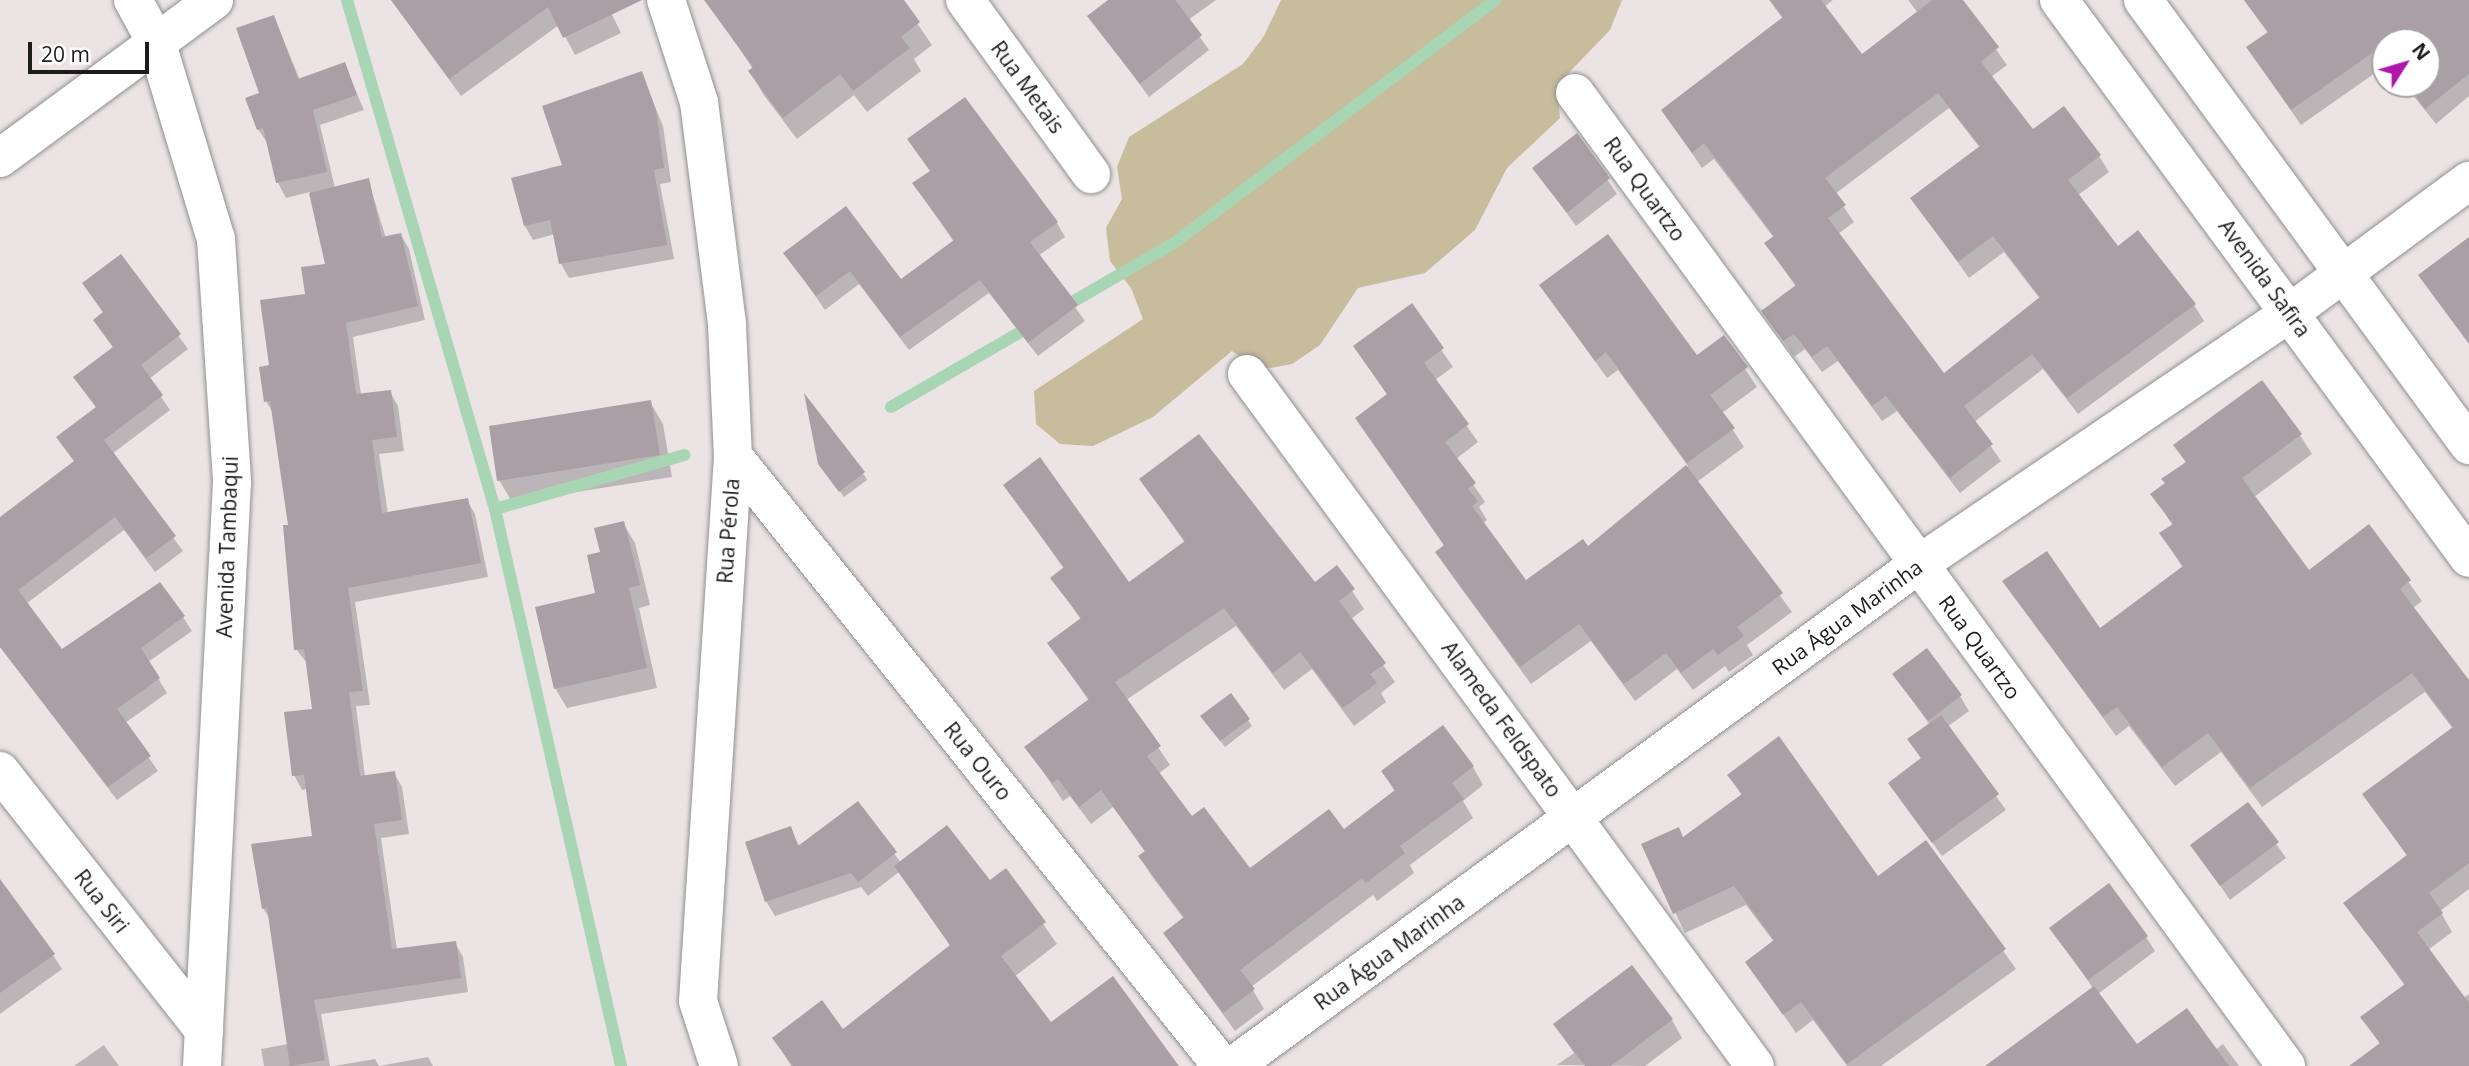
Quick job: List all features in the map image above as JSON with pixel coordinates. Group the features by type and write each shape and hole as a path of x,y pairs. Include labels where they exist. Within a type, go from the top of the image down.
{"street":[{"name":"Avenida Tambaqui","path":"132,0 157,44 216,239 232,482 203,1048"},
{"path":"0,158 214,0"},
{"name":"Rua Pérola","path":"666,0 699,102 727,325 733,456 698,1001 719,1066"},
{"name":"Rua Metais","path":"965,0 1091,174"},
{"name":"Avenida Safira","path":"2059,0 2291,312 2469,558"},
{"path":"2143,0 2469,445"},
{"name":"Rua Quartzo","path":"1575,93 2286,1066"},
{"name":"Rua Água Marinha","path":"1233,1066 1919,564 2291,312 2469,181"},
{"name":"Alameda Feldspato","path":"1247,374 1755,1066"},
{"name":"Rua Ouro","path":"733,456 1222,1066"},
{"name":"Rua Siri","path":"0,771 203,1048"}],"shaded area":[{"path":"1281,0 1622,0 1610,30 1557,85 1560,118 1507,168 1475,230 1425,273 1358,288 1320,345 1292,364 1258,370 1232,351 1153,417 1093,446 1060,444 1036,424 1034,391 1143,319 1131,288 1110,261 1106,228 1122,199 1117,167 1129,137 1243,64 1264,36"}],"building":[{"path":"391,0 642,0 563,38 548,7 449,79"},
{"path":"704,0 904,0 920,22 901,37 910,48 853,91 840,74 783,118 748,71 753,67"},
{"path":"1108,0 1175,0 1202,35 1140,84 1087,16"},
{"path":"1770,0 1821,0 1862,54 1932,0 1963,0 1999,47 1981,62 2033,129 2064,106 2101,155 2068,180 2118,246 2138,230 2196,304 2067,398 2032,354 1964,406 1993,444 1950,478 1886,396 1872,406 1827,346 1812,357 1794,334 1783,341 1761,311 1796,285 1764,243 1774,236 1704,143 1692,153 1661,110 1783,17","holes":["1938,93 1980,146 1910,198 1958,262 1993,236 2040,297 1944,373 1828,218 1846,205 1825,178"]},
{"path":"2244,0 2469,0 2469,74 2441,96 2441,28 2371,28 2371,54 2291,110 2246,47 2268,32"},
{"path":"274,15 298,79 345,62 357,95 313,110 327,172 276,183 263,128 257,130 245,98 259,93 236,28"},
{"path":"642,71 656,110 664,168 654,170 667,245 559,264 550,220 524,226 511,178 562,165 542,106"},
{"path":"965,97 1058,222 1030,242 1078,305 1028,343 980,280 900,337 850,271 816,296 783,253 846,206 901,279 954,240 912,183 930,171 907,139"},
{"path":"2417,98 2439,98 2425,109"},
{"path":"1577,133 1610,178 1567,213 1532,168"},
{"path":"369,178 382,237 401,233 418,306 346,323 356,394 391,390 397,437 372,440 382,513 468,498 481,563 348,588 363,691 349,692 360,776 395,771 402,820 374,824 392,949 456,941 461,978 314,1000 325,1060 290,1066 267,908 262,909 251,844 312,836 304,775 292,776 284,712 312,709 304,649 294,650 283,525 288,525 270,401 264,402 259,367 269,365 260,300 305,294 301,267 325,264 309,193"},
{"path":"1608,234 1697,355 1724,335 1748,367 1710,395 1735,428 1687,463 1606,352 1595,361 1539,285"},
{"path":"2469,237 2469,344 2418,275"},
{"path":"121,254 181,334 141,365 163,395 104,440 176,536 146,558 115,517 18,590 62,649 160,582 185,616 141,648 160,678 117,709 151,756 108,787 0,647 0,517 74,461 56,437 96,407 73,377 113,347 93,320 103,312 82,283"},
{"path":"1412,303 1444,348 1424,363 1469,424 1445,442 1476,483 1468,489 1478,501 1472,506 1526,580 1583,539 1588,546 1686,465 1783,593 1737,627 1744,636 1718,655 1713,649 1681,673 1666,653 1624,684 1579,624 1520,667 1435,552 1444,545 1355,418 1387,394 1353,346"},
{"path":"2262,380 2302,434 2242,478 2309,570 2369,524 2411,580 2400,589 2469,680 2469,863 2429,893 2443,913 2417,932 2469,1003 2469,1066 2349,1066 2380,1043 2360,1017 2405,984 2343,903 2407,855 2362,794 2453,727 2412,673 2250,788 2208,733 2162,767 2117,707 2103,717 2002,581 2047,551 2100,628 2183,566 2159,533 2173,524 2150,494 2165,483 2161,479 2186,462 2173,445"},
{"path":"804,393 865,472 839,492 818,464"},
{"path":"651,400 660,455 497,481 489,426"},
{"path":"1199,434 1315,582 1337,565 1355,589 1339,601 1386,663 1370,674 1377,683 1343,708 1300,652 1273,673 1224,608 1115,682 1161,746 1147,756 1192,816 1204,807 1250,868 1329,809 1344,829 1395,790 1381,771 1443,725 1474,766 1452,783 1464,799 1400,846 1405,853 1366,883 1362,878 1240,970 1255,989 1223,1013 1163,933 1184,917 1138,856 1145,851 1101,790 1079,807 1058,779 1052,783 1024,747 1089,699 1047,643 1081,618 1050,578 1064,567 1003,485 1040,457 1129,582 1185,541 1139,479"},
{"path":"624,521 640,585 629,588 647,668 554,689 535,607 595,593 587,555 600,552 594,528"},
{"path":"1927,648 1962,695 1928,721 1892,674"},
{"path":"1231,693 1250,719 1220,741 1200,716"},
{"path":"1941,715 1999,794 1932,843 1888,783 1921,758 1907,739"},
{"path":"1779,736 1878,876 1926,840 2006,949 1847,1064 1801,1002 1783,1015 1745,962 1774,940 1734,886 1673,914 1641,844 1679,827 1683,837 1742,794 1727,775"},
{"path":"858,801 897,852 858,882 851,873 765,902 745,842 791,826 798,846"},
{"path":"2248,802 2279,842 2220,886 2190,845"},
{"path":"947,825 990,880 1006,868 1046,922 1001,956 1051,1022 1113,976 1179,1066 793,1066 772,1038 822,1000 843,1029 950,945 894,866"},
{"path":"0,879 55,954 0,993"},
{"path":"2109,883 2148,936 2088,980 2049,928"},
{"path":"1632,965 1673,1019 1611,1066 1585,1066 1553,1024"},
{"path":"2094,986 2137,1044 2187,1008 2229,1066 1985,1066"}],"waterway":[{"path":"347,0 495,509 621,1066"},
{"path":"1062,308 1174,243 1495,0"},
{"path":"891,407 1034,324"},
{"path":"495,509 684,455"}]}
